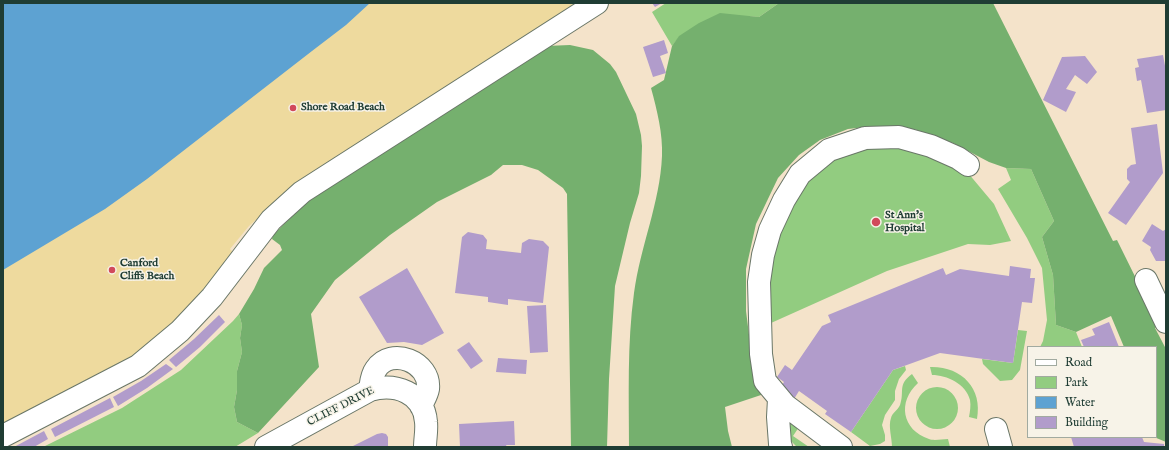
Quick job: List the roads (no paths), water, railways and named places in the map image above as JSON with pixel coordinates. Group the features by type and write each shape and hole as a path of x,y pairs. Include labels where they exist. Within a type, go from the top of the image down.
{"street":[{"path":"3,436 138,366 180,331 212,297 271,220 302,192 592,6"},
{"path":"841,447 779,399 765,381 761,354 759,282 763,255 770,230 784,200 800,174 828,150 865,138 899,137 931,146 958,158 968,165"},
{"path":"1146,280 1166,322"},
{"path":"370,390 372,378 376,368 384,362 394,359 406,359 417,364 424,372 428,382 428,391 421,406 425,414 426,422 425,447"},
{"name":"CLIFF DRIVE","path":"266,447 370,390 381,387 397,388 407,392 415,398 421,406"},
{"path":"779,399 778,416 781,447"}],"water":[{"path":"3,3 370,3 346,25 147,179 105,209 3,270"}],"place":[{"name":"Shore Road Beach","path":"293,108"},
{"name":"St Ann's Hospital","path":"876,222"},
{"name":"Canford Cliffs Beach","path":"112,270"}]}
